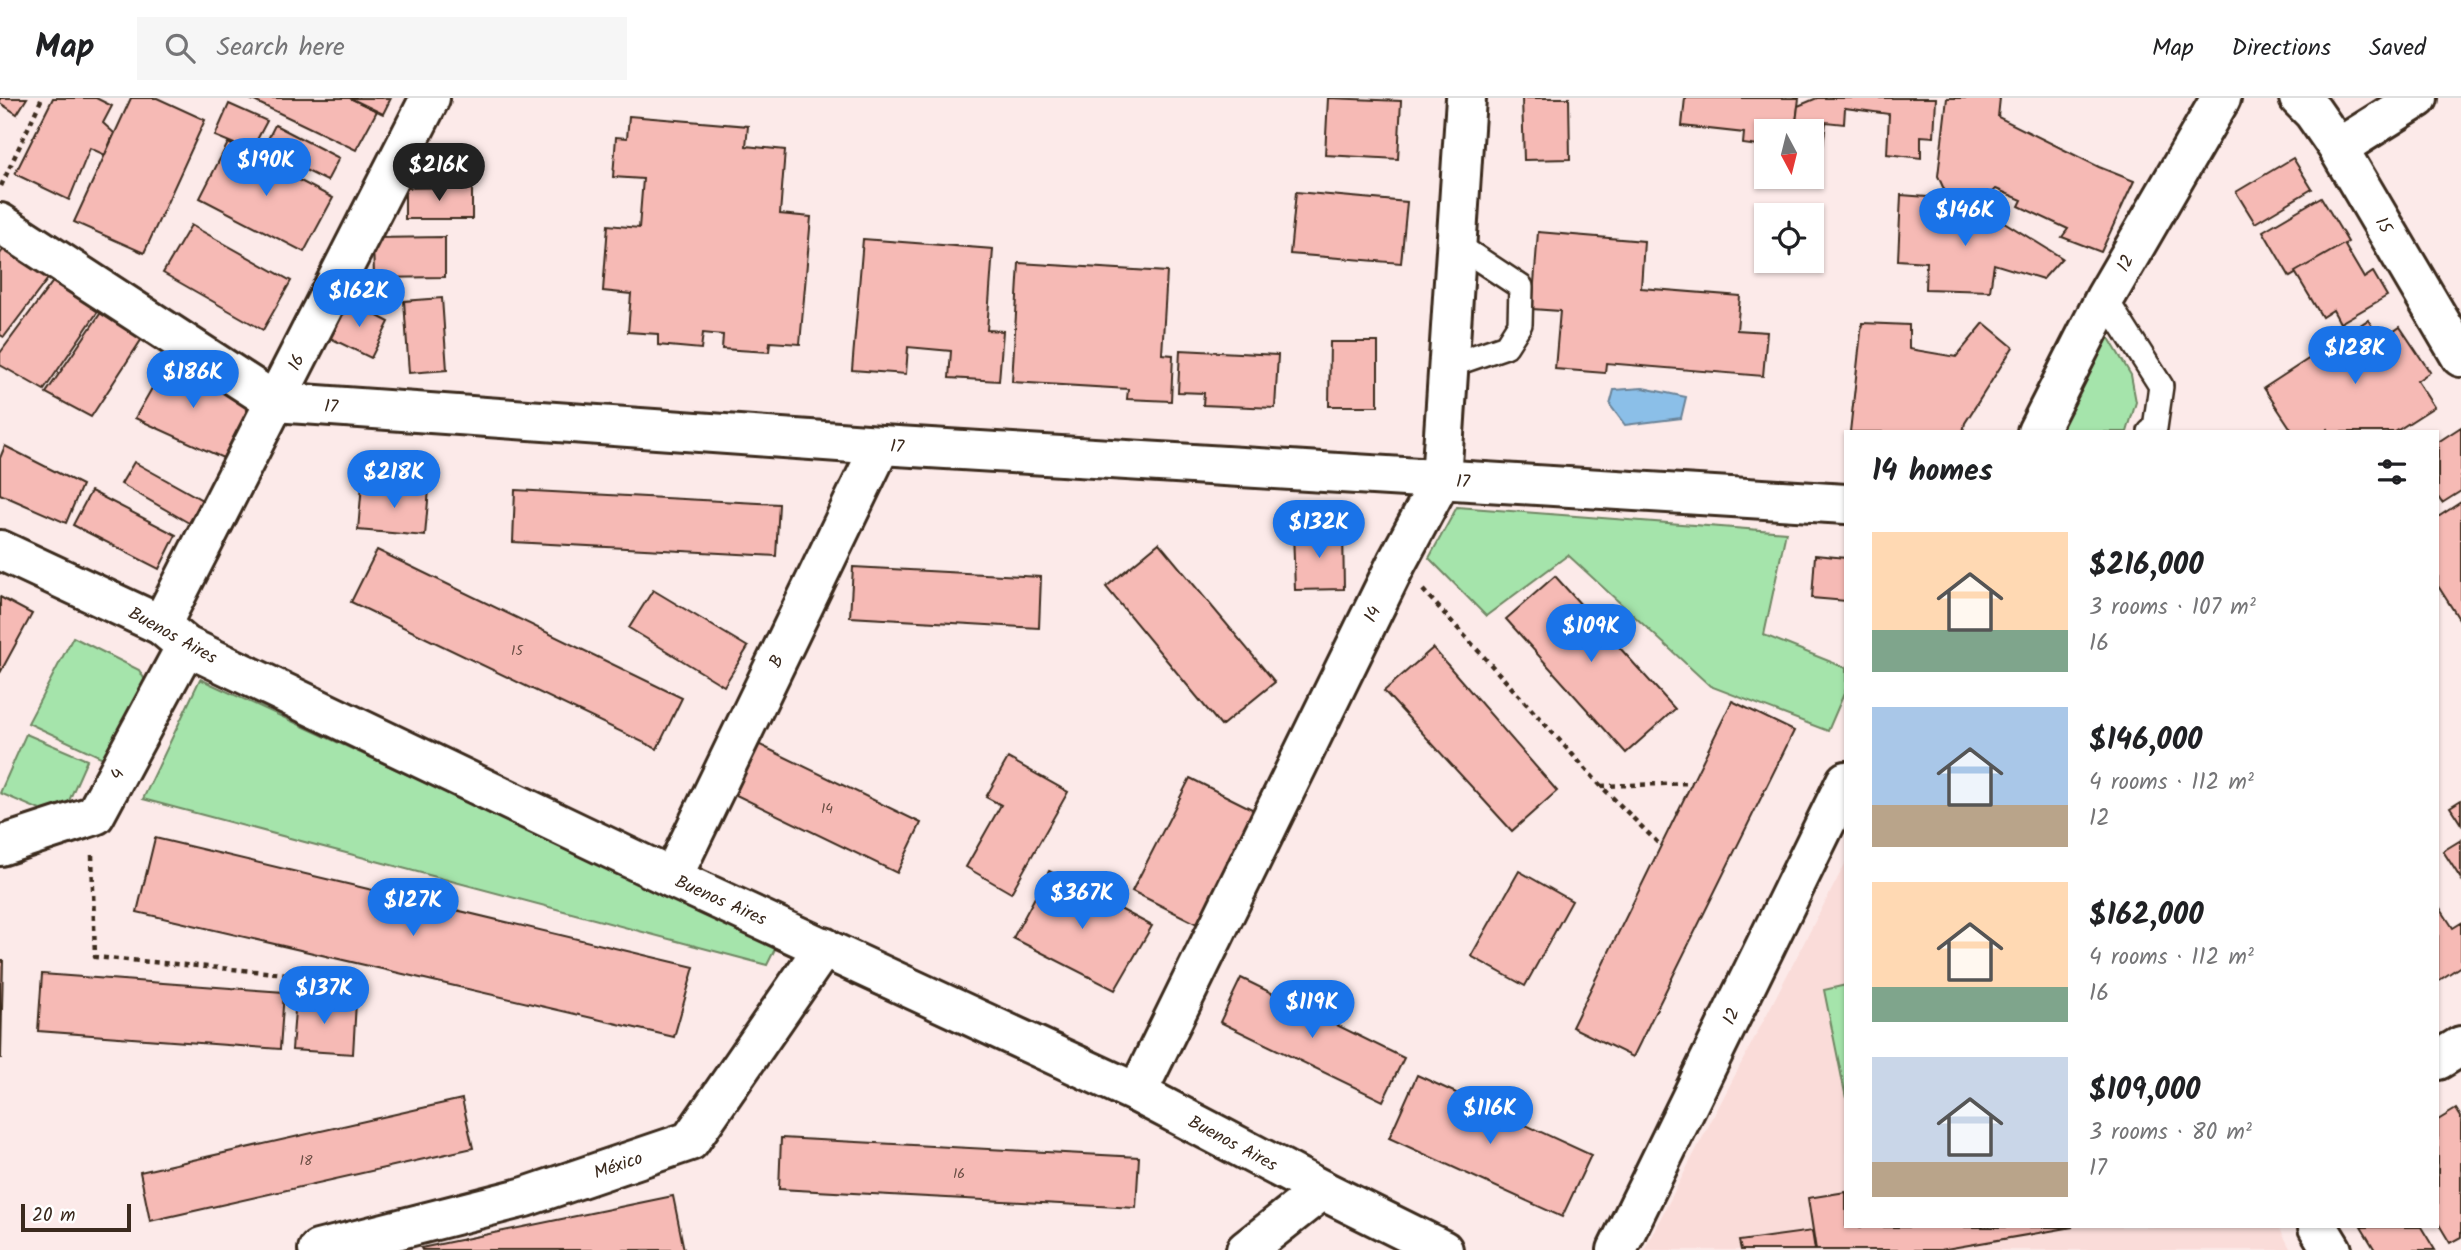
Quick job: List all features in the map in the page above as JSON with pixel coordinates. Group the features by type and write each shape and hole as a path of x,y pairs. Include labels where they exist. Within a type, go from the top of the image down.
{"street":[{"name":"16","path":"174,635 275,402 430,98"},
{"name":"14","path":"1137,1093 1397,562 1441,480 1465,98"},
{"name":"12","path":"2038,430 2105,298 2221,98"},
{"name":"15","path":"2299,98 2313,112 2338,148 2461,357"},
{"path":"2338,148 2418,98"},
{"name":"17","path":"0,223 275,402 881,445 1844,504"},
{"name":"B","path":"672,878 881,445"},
{"name":"Buenos Aires","path":"0,550 672,878 1137,1093 1443,1250"},
{"name":"4","path":"91,816 95,815 174,635"},
{"name":"12","path":"1616,1250 1844,785"},
{"path":"0,846 91,816"},
{"name":"México","path":"318,1250 525,1197 690,1141 824,947"},
{"path":"2439,1059 2461,1046"},
{"path":"1246,1250 1322,1190"},
{"path":"2319,1228 2332,1250"}],"lane":[{"path":"1448,366 1506,346 1520,324 1521,287 1456,244"},
{"path":"2105,298 2161,386 2152,430"}],"path":[{"path":"0,187 43,98"},
{"path":"1397,562 1601,786 1661,846"},
{"path":"1601,786 1692,782"},
{"path":"91,816 95,957 299,975"}],"shaded area":[{"path":"1844,866 1844,1228 2280,1228 2291,1250 1644,1250"}],"green space":[{"path":"2106,333 2131,375 2136,402 2128,430 2054,430"},
{"path":"1457,507 1786,532 1764,635 1844,667 1844,694 1828,731 1710,686 1568,555 1486,616 1429,558"},
{"path":"73,637 139,670 145,680 105,759 28,723"},
{"path":"200,679 777,945 767,965 143,799"},
{"path":"26,734 87,760 61,819 0,793"},
{"path":"1844,985 1844,1088 1824,990"}],"water":[{"path":"1643,388 1686,397 1681,418 1625,425 1610,405 1614,390"}],"building":[{"path":"0,98 27,98 17,114 0,103"},
{"path":"53,98 96,98 112,106 103,123 114,133 105,155 90,148 69,200 15,174"},
{"path":"131,98 157,98 205,120 144,253 74,222"},
{"path":"248,98 350,98 377,111 356,150"},
{"path":"350,98 391,98 383,114"},
{"path":"1328,98 1401,101 1398,159 1325,155"},
{"path":"1522,98 1569,98 1570,159 1524,160"},
{"path":"1685,98 1799,98 1796,119 1754,119 1754,145 1743,144 1744,133 1682,126"},
{"path":"1817,98 1936,98 1934,137 1921,136 1921,158 1887,154 1889,114 1845,108 1844,124 1826,122 1824,139 1824,119 1796,119 1798,106"},
{"path":"1947,98 2000,98 1998,117 2099,167 2134,181 2101,252 2062,237 2068,229 2019,206 2022,200 1996,189 1985,199 1961,203 1947,196 1938,176"},
{"path":"229,104 267,121 251,151 215,136"},
{"path":"629,116 748,126 746,146 785,150 780,214 811,217 800,344 770,342 769,352 722,349 723,335 703,333 701,349 658,345 658,334 628,332 631,294 603,291 608,225 639,228 643,179 613,177 616,137 627,138"},
{"path":"275,125 339,158 327,181 263,149"},
{"path":"228,143 333,198 304,252 200,198"},
{"path":"2293,158 2312,189 2255,223 2236,192"},
{"path":"472,187 472,219 405,219 405,188"},
{"path":"1296,192 1407,202 1401,263 1290,254"},
{"path":"1901,195 1940,198 1939,218 2004,222 2062,258 2043,279 1994,264 1990,291 1925,289 1926,262 1898,260"},
{"path":"2321,197 2348,242 2290,277 2263,231"},
{"path":"191,225 291,281 263,330 163,273"},
{"path":"1538,232 1644,241 1641,288 1740,296 1737,330 1767,332 1763,376 1606,363 1605,373 1555,369 1560,311 1532,309"},
{"path":"445,237 445,277 374,278 373,238"},
{"path":"863,239 993,249 987,330 1003,331 999,381 949,378 951,351 908,347 906,374 852,370"},
{"path":"9,242 53,272 4,337 0,335 0,254"},
{"path":"2344,244 2364,278 2373,272 2387,296 2340,323 2333,310 2322,317 2295,272"},
{"path":"1019,263 1167,272 1162,354 1173,355 1171,401 1127,399 1128,389 1012,382"},
{"path":"57,276 101,307 44,390 0,365 0,353"},
{"path":"442,298 447,370 409,373 404,301"},
{"path":"347,300 389,322 371,358 328,337"},
{"path":"102,311 145,334 91,417 46,393"},
{"path":"2368,320 2381,340 2400,327 2430,372 2417,381 2434,407 2398,430 2292,430 2264,388"},
{"path":"1862,323 1909,325 1909,349 1956,357 1984,323 2013,347 1965,423 1963,430 1850,430"},
{"path":"1330,342 1378,342 1378,406 1329,406"},
{"path":"1180,350 1278,355 1275,408 1203,405 1204,393 1178,392"},
{"path":"168,360 249,407 223,458 135,418"},
{"path":"2461,427 2461,491 2442,503 2439,498 2439,441"},
{"path":"5,446 82,485 66,523 0,494 0,458"},
{"path":"134,462 202,500 189,523 121,484"},
{"path":"362,484 429,489 425,536 358,530"},
{"path":"515,490 779,504 776,556 513,542"},
{"path":"91,491 176,535 159,569 73,525"},
{"path":"2461,502 2461,622 2439,588 2439,516"},
{"path":"1343,530 1344,589 1295,590 1293,531"},
{"path":"1159,543 1275,682 1221,726 1106,587"},
{"path":"377,550 682,698 657,749 351,602"},
{"path":"1815,555 1844,558 1844,601 1812,598"},
{"path":"853,567 1041,577 1039,628 850,617"},
{"path":"1555,576 1675,709 1626,753 1506,619"},
{"path":"653,590 748,647 724,686 629,628"},
{"path":"0,597 32,614 0,673"},
{"path":"1433,648 1557,791 1512,831 1384,691"},
{"path":"1732,701 1794,731 1633,1057 1572,1027"},
{"path":"756,743 921,823 897,873 732,793"},
{"path":"1008,758 1068,792 1011,893 966,867 1001,805 986,797"},
{"path":"1190,778 1258,812 1199,925 1132,891"},
{"path":"2461,800 2461,824 2450,807"},
{"path":"155,838 694,967 674,1037 137,912"},
{"path":"2461,840 2461,879 2443,851"},
{"path":"1049,871 1152,926 1115,990 1013,938"},
{"path":"1519,871 1572,901 1525,986 1471,956"},
{"path":"2439,907 2453,928 2461,923 2461,966 2439,980"},
{"path":"0,960 3,960 1,1058 0,1058"},
{"path":"42,974 284,992 280,1049 38,1031"},
{"path":"1241,978 1404,1058 1383,1101 1220,1022"},
{"path":"296,997 356,1002 353,1054 292,1050"},
{"path":"1417,1075 1591,1155 1562,1217 1389,1138"},
{"path":"462,1099 473,1148 150,1221 140,1172"},
{"path":"2456,1109 2461,1117 2461,1237 2450,1243 2439,1225 2439,1119"},
{"path":"781,1138 1139,1157 1136,1208 779,1189"},
{"path":"1844,1192 1844,1228 2067,1228 1940,1250 1816,1250 1808,1198"},
{"path":"673,1196 684,1250 421,1248"},
{"path":"2362,1228 2422,1228 2435,1250 2375,1250"},
{"path":"1812,1231 1815,1250 1741,1250 1739,1241"}]}
